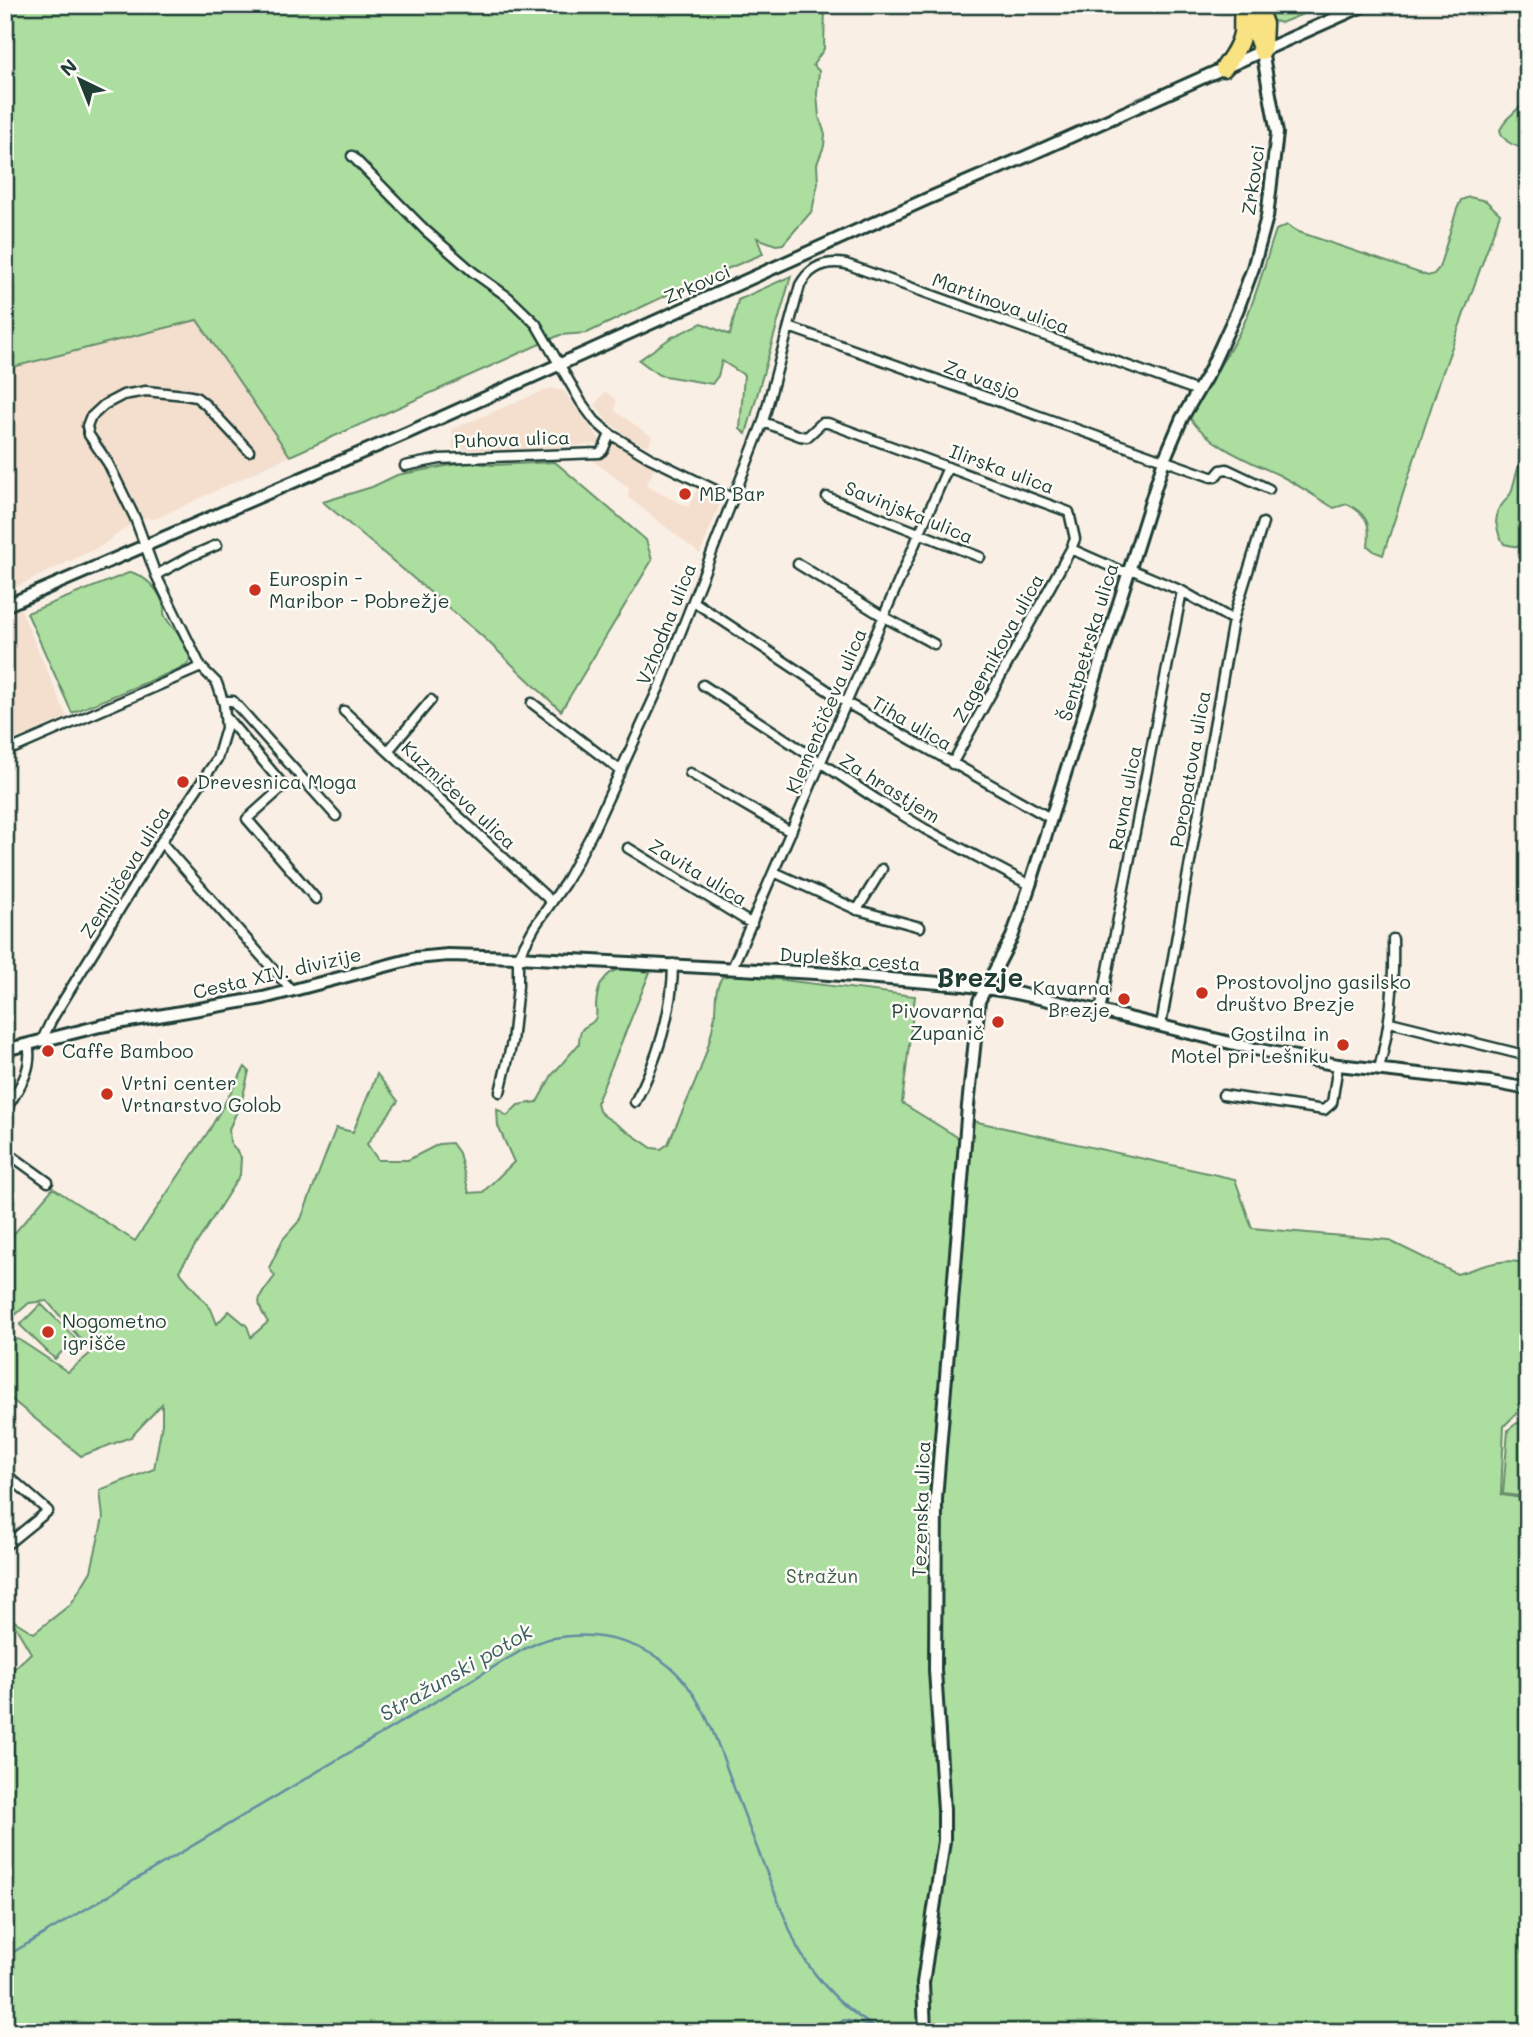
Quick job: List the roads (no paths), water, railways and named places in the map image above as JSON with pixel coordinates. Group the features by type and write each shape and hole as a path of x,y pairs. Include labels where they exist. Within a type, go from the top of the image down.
{"highway":[{"path":"1245,5 1262,51"},
{"path":"1224,68 1234,54 1242,34 1241,14 1245,5"},
{"path":"1257,5 1264,24 1262,51"}],"street":[{"name":"Zrkovci","path":"144,545 407,433 927,198 1365,5"},
{"name":"Zrkovci","path":"1237,311 1253,268 1267,217 1276,145 1276,120 1262,51"},
{"path":"352,156 472,272 523,310 546,339 587,411 610,434 650,458 732,498"},
{"name":"Martinova ulica","path":"800,285 807,273 819,265 833,262 846,264 1198,391"},
{"name":"Vzhodna ulica","path":"518,957 576,863 660,685 763,422 800,285"},
{"name":"Šentpetrska ulica","path":"986,989 1012,937 1030,885 1164,460 1182,418 1209,372 1237,311"},
{"name":"Za vasjo","path":"789,327 1215,478 1221,470 1227,469 1269,489"},
{"name":"Zemljičeva ulica","path":"42,1040 161,842 217,759 223,743 226,717 217,683 201,667 156,575 141,530 108,463 89,435 87,426 97,410 110,401 135,392 196,397 222,420 249,451"},
{"name":"Ilirska ulica","path":"763,422 807,437 822,423 828,423 1066,510 1075,540 1071,548"},
{"name":"Puhova ulica","path":"405,466 440,459 599,453 610,434"},
{"name":"Klemenčičeva ulica","path":"732,968 948,467"},
{"name":"Savinjska ulica","path":"827,497 980,557"},
{"name":"Poropatova ulica","path":"1161,1025 1233,620 1264,523"},
{"path":"5,606 144,545"},
{"path":"156,575 217,545"},
{"path":"1071,548 1121,571 1135,571 1182,591 1233,620"},
{"name":"Zagernikova ulica","path":"952,764 1071,548"},
{"path":"797,564 934,644"},
{"name":"Ravna ulica","path":"1100,1011 1182,591"},
{"name":"Tiha ulica","path":"693,601 845,702 1050,818"},
{"path":"5,751 201,667"},
{"name":"Za hrastjem","path":"703,685 925,829 1030,885"},
{"path":"388,751 431,700"},
{"name":"Zemljičeva ulica","path":"223,701 233,701 336,816"},
{"path":"532,703 621,771"},
{"name":"Kuzmičeva ulica","path":"344,711 552,902"},
{"name":"Zemljičeva ulica","path":"226,717 284,786 247,819 316,899"},
{"path":"690,773 791,832"},
{"path":"161,842 292,991"},
{"name":"Zavita ulica","path":"628,848 752,924"},
{"path":"857,910 882,869"},
{"path":"774,872 857,910 920,927"},
{"path":"1379,1069 1390,1022 1394,985 1393,939"},
{"name":"Cesta XIV. divizije","path":"5,1050 100,1026 222,1006 292,991 416,958 448,955 518,957"},
{"path":"500,1092 512,1042 518,957"},
{"name":"Dupleška cesta","path":"518,957 874,977 986,989 1100,1011 1255,1049 1338,1065 1528,1089"},
{"path":"635,1102 644,1086 670,1003 673,964"},
{"name":"Tezenska ulica","path":"925,2032 923,1983 942,1854 944,1821 935,1670 936,1499 968,1106 978,1007 986,989"},
{"path":"1390,1022 1528,1056"},
{"path":"5,1111 29,1070 31,1055 27,1044"},
{"path":"1223,1095 1324,1110 1332,1103 1338,1065"},
{"path":"5,1150 48,1182"},
{"path":"5,1473 48,1511 5,1546"}],"waterway":[{"name":"Stražunski potok","path":"5,1957 524,1649 550,1639 590,1636 609,1638 644,1650 675,1671 687,1685 710,1726 798,1949 834,1996 857,2016 883,2032"},
{"path":"826,2032 844,2020 871,2026"}],"place":[{"name":"MB Bar","path":"685,494"},
{"name":"Eurospin - Maribor - Pobrežje","path":"255,590"},
{"name":"Drevesnica Moga","path":"183,782"},
{"name":"Prostovoljno gasilsko društvo Brezje","path":"1202,993"},
{"name":"Kavarna Brezje","path":"1124,999"},
{"name":"Pivovarna Zupanič","path":"998,1022"},
{"name":"Gostilna in Motel pri Lešniku","path":"1343,1045"},
{"name":"Caffe Bamboo","path":"48,1051"},
{"name":"Vrtni center Vrtnarstvo Golob","path":"107,1094"},
{"name":"Nogometno igrišče","path":"48,1332"}],"district":[{"name":"Brezje","path":"980,978"}],"park label":[{"name":"Stražun","path":"822,1576"}]}
